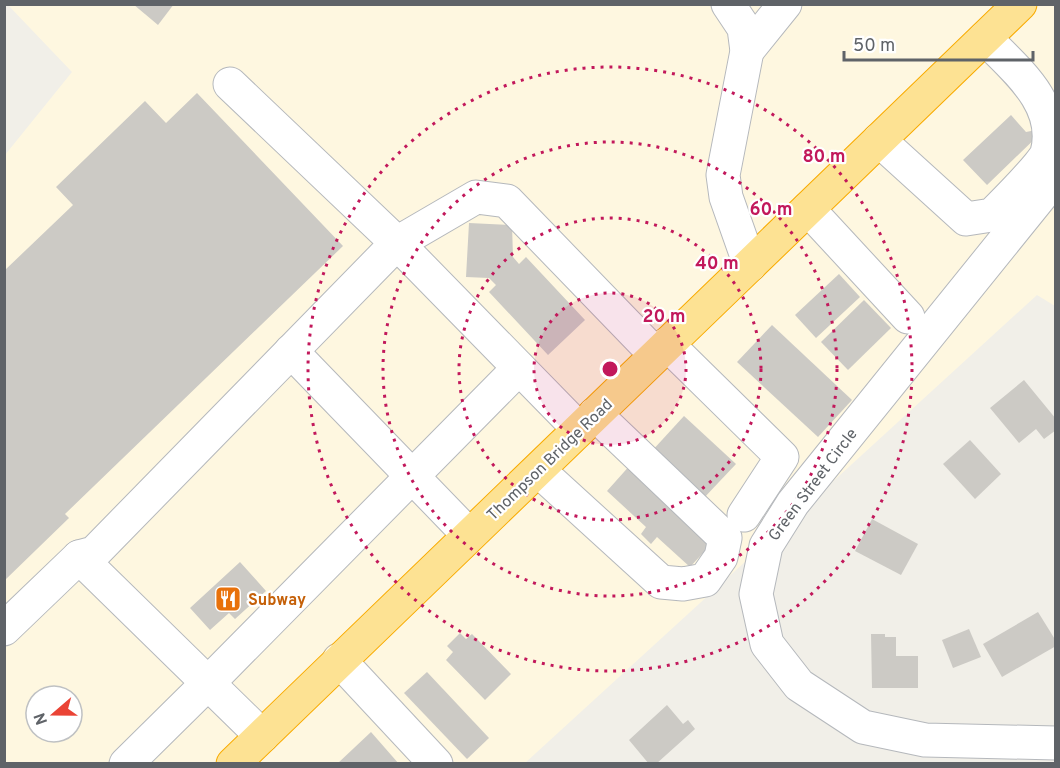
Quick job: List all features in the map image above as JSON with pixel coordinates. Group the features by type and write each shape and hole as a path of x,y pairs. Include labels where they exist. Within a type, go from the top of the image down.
{"highway":[{"name":"Thompson Bridge Road","path":"233,764 1020,4"}],"street":[{"path":"728,4 744,28 747,51 723,175 726,197 750,265"},
{"path":"747,51 785,4"},
{"path":"879,140 966,219 992,215 1047,155 1050,121 1034,89 985,38"},
{"path":"230,84 397,243 519,368 587,422 724,538 721,558 705,580 682,584 661,582 538,470"},
{"name":"Green Street Circle","path":"1056,177 793,503 766,546 756,594 767,644 799,685 863,727 925,740 1056,743"},
{"path":"4,629 79,557 94,553 397,243 476,197 507,201 662,350 782,457 744,515"},
{"path":"808,209 908,316"},
{"path":"291,351 470,535"},
{"path":"126,764 519,368"},
{"path":"79,557 262,736"},
{"path":"339,660 436,764"}],"shaded area":[{"path":"8,5 1055,5 1055,306 1037,295 525,763 5,764 5,155 72,72"}],"building":[{"path":"133,4 174,4 158,25"},
{"path":"197,93 343,246 65,514 69,518 4,581 4,271 73,205 56,187 145,101 166,123"},
{"path":"1011,115 1026,132 1046,128 987,185 963,160"},
{"path":"469,223 512,225 513,257 519,264 526,257 585,320 548,355 489,292 496,285 489,278 466,277"},
{"path":"839,274 860,297 816,338 795,315"},
{"path":"864,300 891,328 848,370 821,342"},
{"path":"772,325 852,400 818,437 737,362"},
{"path":"1024,380 1056,419 1056,430 1044,439 1036,429 1019,443 990,408"},
{"path":"684,416 736,464 702,500 651,452"},
{"path":"970,440 1001,474 975,499 943,464"},
{"path":"632,463 715,540 690,567 657,537 651,544 641,534 646,527 607,491"},
{"path":"872,519 918,544 901,575 855,551"},
{"name":"Subway","path":"240,562 266,591 235,619 229,613 210,630 190,608"},
{"path":"1038,612 1056,641 1056,646 1002,677 983,644"},
{"path":"969,629 981,657 953,668 942,640"},
{"path":"460,633 466,639 472,634 511,674 485,700 446,660 453,652 447,646"},
{"path":"871,634 896,637 896,656 918,656 918,688 872,688"},
{"path":"427,672 489,738 467,759 404,693"},
{"path":"667,705 683,724 688,720 695,729 656,764 649,764 629,740"},
{"path":"371,732 399,764 337,764"}],"place":[{"name":"Subway","path":"228,599"}]}
